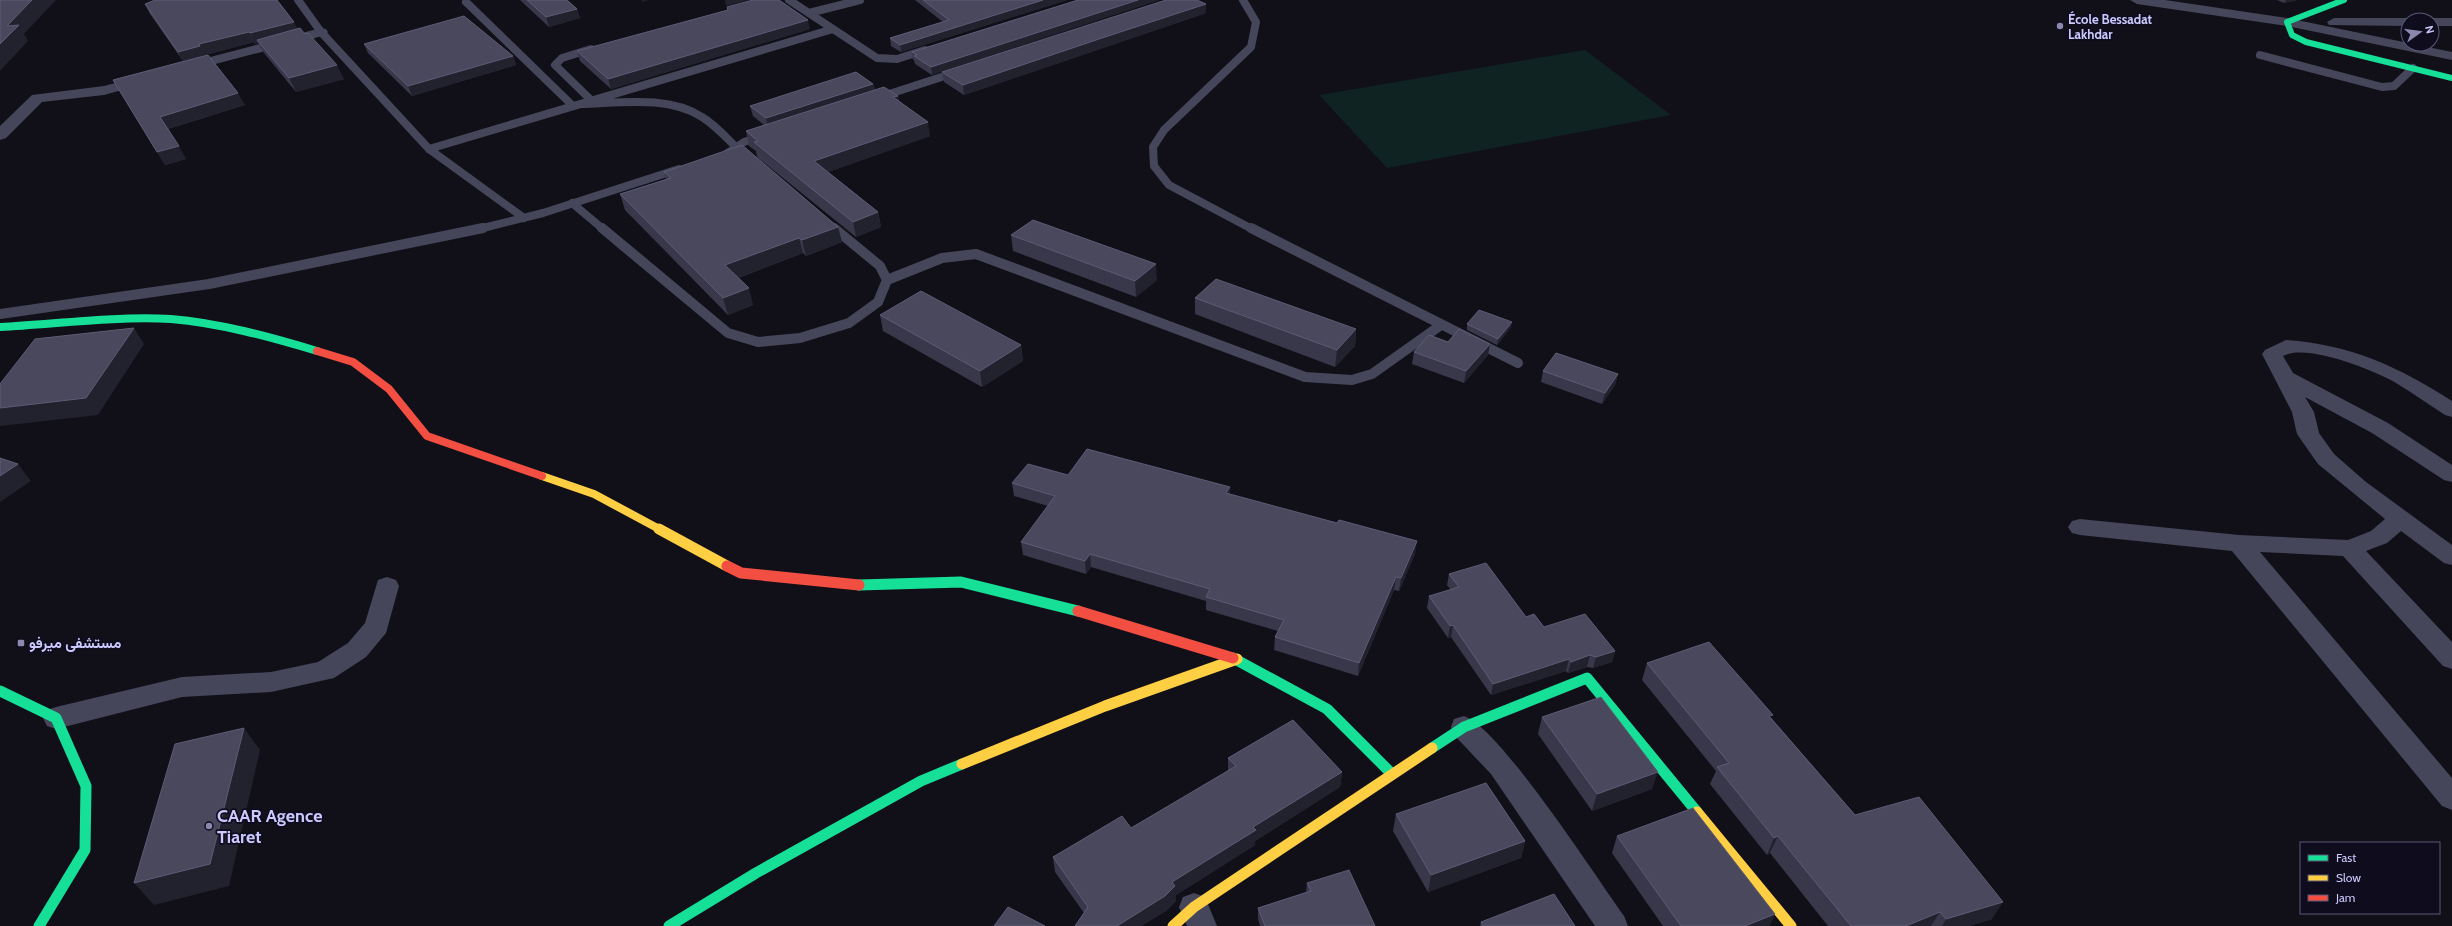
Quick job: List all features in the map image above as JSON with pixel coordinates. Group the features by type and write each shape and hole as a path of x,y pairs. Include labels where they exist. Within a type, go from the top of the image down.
{"street":[{"path":"2137,0 2287,22 2450,55"},
{"path":"2287,22 2344,0"},
{"path":"2287,22 2400,22"},
{"path":"2287,22 2292,35 2306,42 2452,78"},
{"path":"2440,22 2452,22"},
{"path":"0,135 37,98 104,90 321,32"},
{"path":"0,327 145,318 195,322 291,344 353,362 389,389 427,436 594,494 740,573 855,585 960,582 1108,618 1237,659 1327,709 1392,774"},
{"path":"2452,410 2402,378 2356,359 2315,348 2286,346 2272,354 2303,412 2308,434 2326,459 2400,519 2452,557"},
{"path":"2286,378 2380,428 2452,475"},
{"path":"2080,527 2240,543 2348,548 2378,537 2400,519"},
{"path":"2240,543 2452,798"},
{"path":"2348,548 2452,659"},
{"path":"0,691 56,718 182,687 271,682 325,671 357,650 377,626 387,586"},
{"path":"668,926 756,873 921,781 1105,706 1237,659"},
{"path":"1189,920 1392,774 1464,727 1587,678 1791,926"},
{"path":"39,926 85,850 86,786 56,718"},
{"path":"1464,727 1501,766 1613,926"}],"lane":[{"path":"298,0 321,32 429,149 524,218"},
{"path":"789,0 882,59 897,59 934,47"},
{"path":"809,13 860,0"},
{"path":"1243,0 1255,14 1258,29 1251,47 1164,130 1153,147 1154,166 1169,185 1193,199 1440,325 1518,363"},
{"path":"463,1 475,2"},
{"path":"463,1 577,105 648,103 676,106 698,114 749,158"},
{"path":"429,149 833,29"},
{"path":"592,101 555,65 562,58 601,46"},
{"path":"2260,55 2382,87 2394,86 2413,68"},
{"path":"873,100 964,70"},
{"path":"715,157 730,152 744,142 774,132"},
{"path":"0,314 209,284 359,255 524,218 685,167"},
{"path":"572,204 728,333 758,342 800,338 848,323 878,302 887,280 943,257 955,254 976,254 1305,377 1324,380 1352,380 1372,374 1440,325"},
{"path":"820,217 880,266 887,280"}],"green space":[{"path":"1585,50 1671,115 1387,168 1319,95"}],"building":[{"path":"0,0 32,0 7,26 19,25 0,44"},
{"path":"155,0 277,0 294,22 199,44 200,46 178,52 145,4"},
{"path":"527,0 567,0 577,9 546,17"},
{"path":"753,0 779,0 808,20 608,79 577,51 728,10 727,7"},
{"path":"923,0 1043,0 900,45 890,38 949,20"},
{"path":"1078,0 1138,0 931,67 914,56 917,55 912,52"},
{"path":"1166,0 1197,0 1206,4 963,85 942,72"},
{"path":"464,16 513,56 408,86 364,44"},
{"path":"300,28 305,34 308,33 337,65 289,78 257,40"},
{"path":"208,55 238,93 160,117 179,146 157,152 113,80"},
{"path":"856,72 873,84 766,118 750,106"},
{"path":"884,87 898,96 893,97 928,122 814,161 878,212 853,222 754,142 758,141 746,131"},
{"path":"742,145 838,227 802,240 799,238 725,265 749,288 723,298 620,194 671,178 664,172"},
{"path":"1033,220 1156,264 1135,281 1011,235"},
{"path":"1216,279 1356,329 1337,350 1195,298"},
{"path":"921,291 1021,345 980,371 880,315"},
{"path":"1479,310 1512,322 1498,339 1467,324"},
{"path":"134,328 86,398 0,408 0,384 35,339"},
{"path":"1459,329 1490,344 1466,371 1414,352 1429,335 1448,342"},
{"path":"1556,353 1618,374 1605,393 1543,371"},
{"path":"1087,449 1230,487 1226,493 1337,523 1339,520 1417,541 1401,578 1396,577 1359,663 1275,637 1284,620 1206,597 1210,589 1090,554 1085,561 1021,542 1055,496 1012,483 1028,464 1068,475"},
{"path":"0,458 18,464 0,476"},
{"path":"1486,563 1526,617 1534,614 1544,627 1585,614 1615,651 1596,657 1590,655 1571,662 1569,659 1493,684 1453,625 1450,626 1429,596 1459,587 1449,574"},
{"path":"1709,642 1773,715 1769,716 1855,815 1919,797 2003,902 1946,919 1940,912 1906,926 1851,926 1778,836 1774,838 1717,767 1729,763 1647,663"},
{"path":"1601,697 1658,772 1597,794 1542,717"},
{"path":"1293,720 1342,772 1253,827 1256,830 1172,882 1175,886 1165,896 1117,926 1075,926 1088,907 1053,857 1122,816 1131,828 1236,766 1228,758"},
{"path":"244,728 210,864 134,883 175,744"},
{"path":"1486,783 1525,841 1431,875 1396,814"},
{"path":"1693,808 1775,914 1745,926 1681,926 1617,836"},
{"path":"1349,870 1375,926 1265,926 1258,908 1311,891 1307,883"},
{"path":"1554,894 1575,926 1483,926 1481,922"},
{"path":"1008,907 1045,926 994,926"}],"traffic: fast":[{"path":"2344,0 2287,22 2292,35 2306,42 2452,78"},
{"path":"0,327 98,320 172,320 210,324 272,338 317,351"},
{"path":"859,585 961,582 1078,611"},
{"path":"1233,658 1327,709 1392,774"},
{"path":"1432,748 1464,727 1587,678 1697,812"},
{"path":"0,691 56,718 86,786 85,850 39,926"},
{"path":"669,926 756,873 921,781 962,764"}],"traffic: slow":[{"path":"542,476 594,494 727,566"},
{"path":"962,764 1105,706 1237,659"},
{"path":"1173,926 1194,907 1432,748"},
{"path":"1697,812 1791,926"}],"traffic: jam":[{"path":"317,351 353,362 389,389 427,436 542,476"},
{"path":"727,566 741,573 859,585"},
{"path":"1078,611 1233,658"}],"place":[{"name":"École Bessadat Lakhdar","path":"2060,26"},
{"name":"مستشفى ميرفو","path":"21,643"},
{"name":"CAAR Agence Tiaret","path":"209,826"}]}
